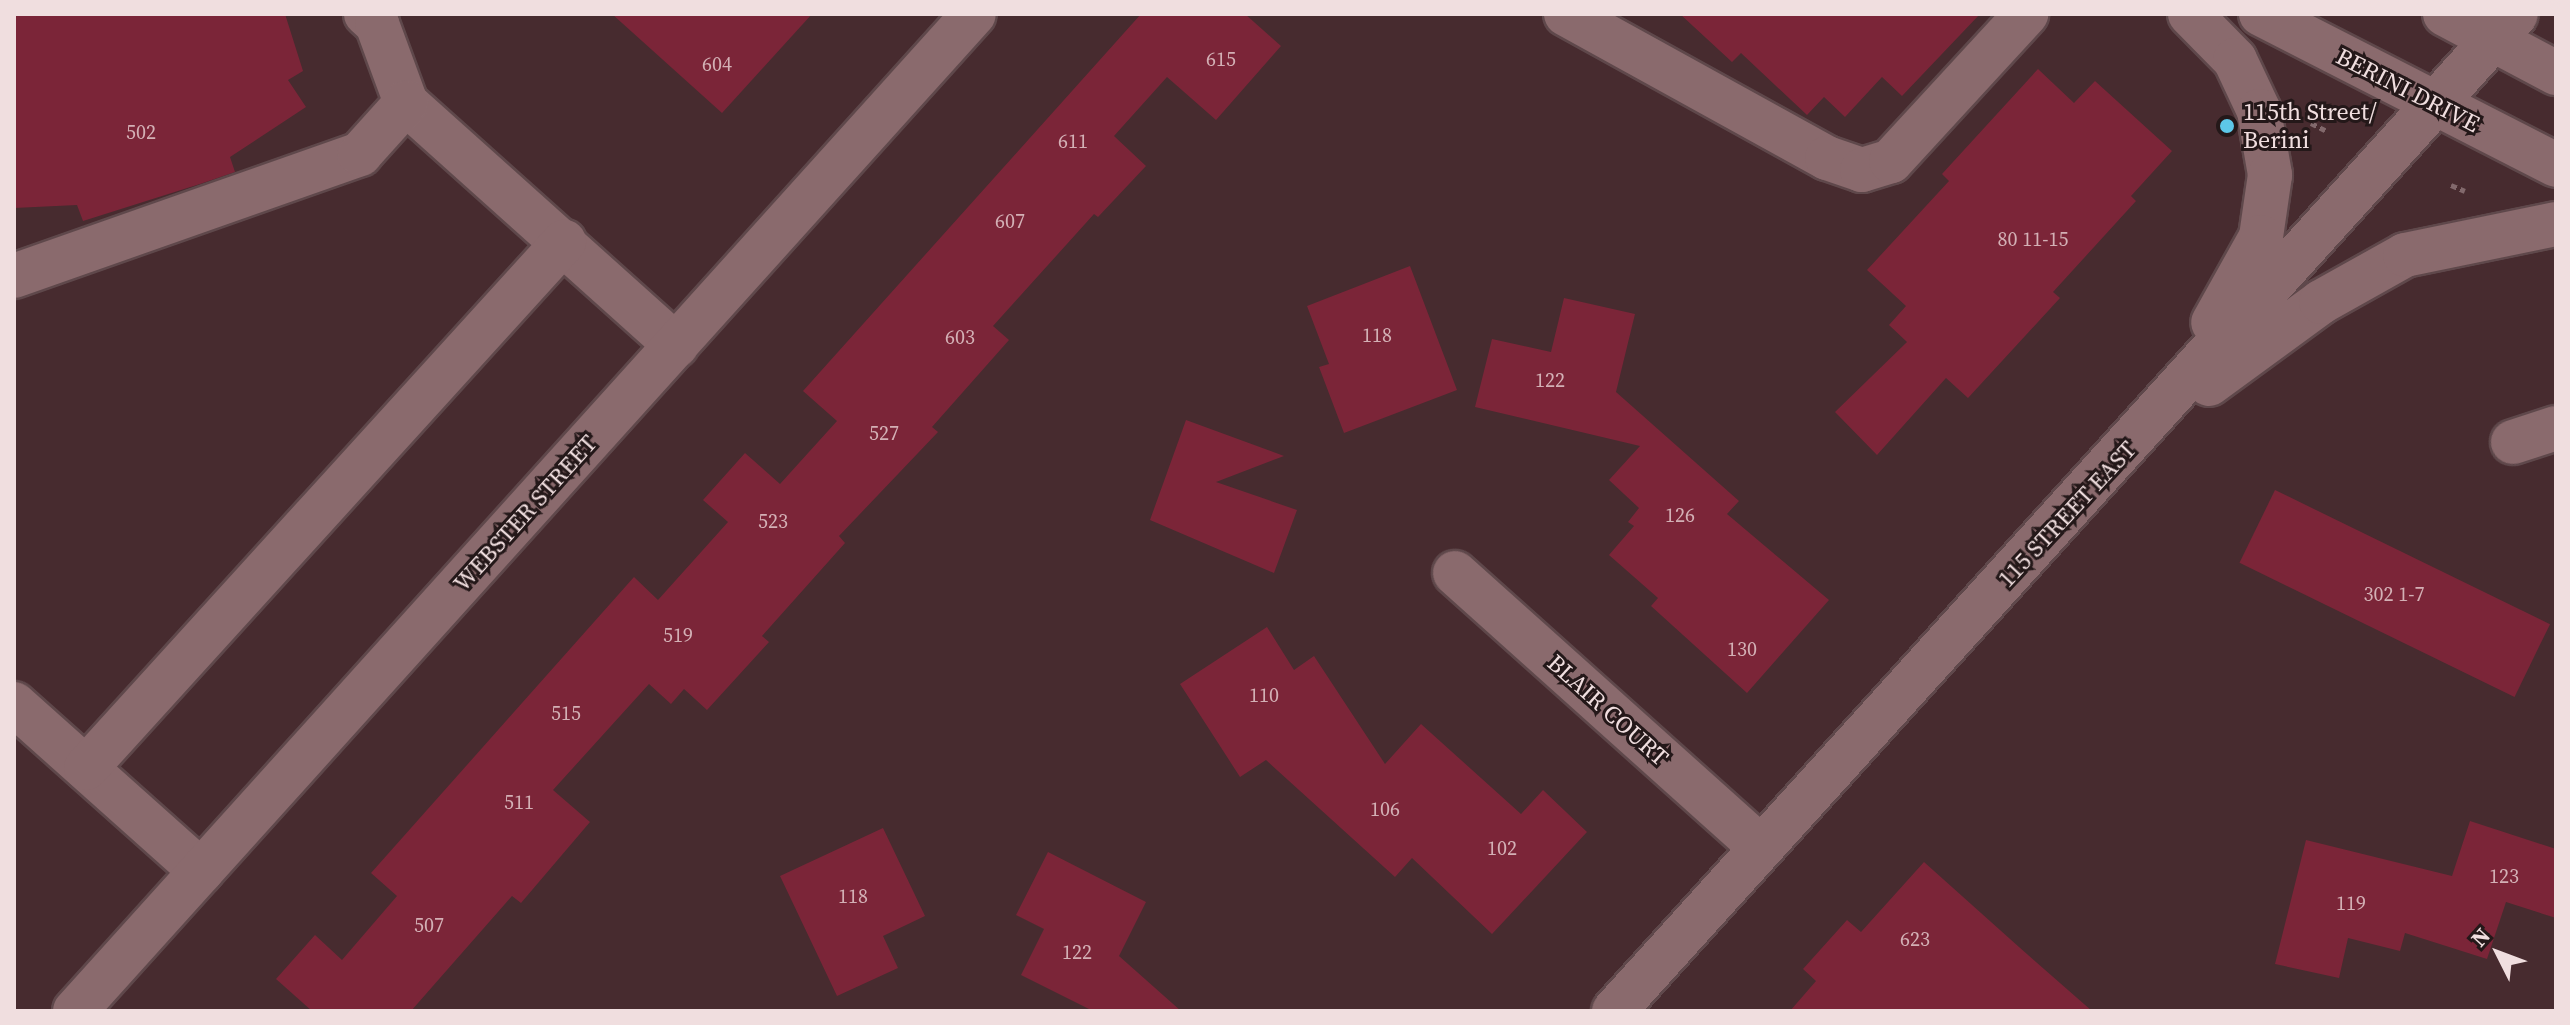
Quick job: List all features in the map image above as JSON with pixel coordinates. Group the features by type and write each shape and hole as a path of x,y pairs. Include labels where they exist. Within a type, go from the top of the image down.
{"street":[{"path":"366,14 377,24 406,103 676,345"},
{"name":"WEBSTER STREET","path":"75,1011 974,14"},
{"path":"1566,14 1827,158 1862,170 1891,161 2026,14"},
{"path":"2139,435 2233,294 2261,237 2270,175 2259,111 2235,60 2190,14"},
{"name":"BERINI DRIVE","path":"2261,14 2556,165"},
{"path":"2445,14 2504,27 2556,73"},
{"name":"115 STREET EAST","path":"1614,1011 2139,435 2504,27"},
{"path":"14,276 360,154 406,103"},
{"path":"2139,435 2321,302 2405,255 2556,224"},
{"path":"86,768 564,242"},
{"path":"2513,442 2556,428"},
{"name":"BLAIR COURT","path":"1455,573 1761,848"},
{"path":"14,704 201,871"}],"building":[{"path":"14,14 285,14 303,71 288,80 306,107 230,157 235,172 83,221 77,205 14,208"},
{"path":"612,14 812,14 722,113"},
{"path":"1141,14 1245,14 1281,46 1216,120 1167,77 1114,136 1146,166 1098,217 1094,214 993,326 1009,340 932,427 938,432 839,536 845,543 762,636 769,642 707,710 684,689 671,704 649,684 553,790 590,822 521,903 512,896 411,1011 312,1011 276,979 315,935 342,960 397,896 371,873 634,577 658,600 728,522 703,500 745,453 780,484 837,421 803,391"},
{"path":"1680,14 1980,14 1902,96 1882,77 1845,117 1824,97 1807,115 1741,53 1732,62"},
{"path":"2038,69 2074,103 2095,81 2172,151 2131,196 2136,201 2053,292 2060,298 1968,398 1946,378 1877,455 1835,412 1907,342 1889,325 1906,306 1867,270 1949,181 1942,174"},
{"path":"1410,266 1457,390 1344,433 1319,367 1329,364 1307,306"},
{"path":"1564,298 1635,314 1616,392 1739,501 1727,514 1829,600 1747,693 1651,606 1658,598 1609,555 1634,526 1628,522 1639,508 1609,480 1640,446 1475,407 1492,339 1551,352"},
{"path":"1186,420 1284,456 1216,482 1297,510 1274,573 1150,520"},
{"path":"2275,490 2550,624 2515,697 2239,563"},
{"path":"1267,627 1294,670 1314,656 1385,764 1421,724 1521,814 1543,790 1587,832 1492,934 1412,858 1395,877 1266,760 1240,777 1180,684"},
{"path":"2470,821 2556,849 2556,918 2506,902 2487,959 2405,933 2400,951 2348,938 2339,978 2275,964 2306,840 2452,876"},
{"path":"883,828 925,916 883,936 898,968 837,996 780,876"},
{"path":"1048,852 1146,902 1119,956 1181,1011 1093,1011 1021,975 1044,929 1016,915"},
{"path":"1924,862 2092,1011 1790,1011 1816,981 1803,969 1847,920 1861,932"}],"place":[{"name":"115th Street/ Berini","path":"2227,126"}]}
